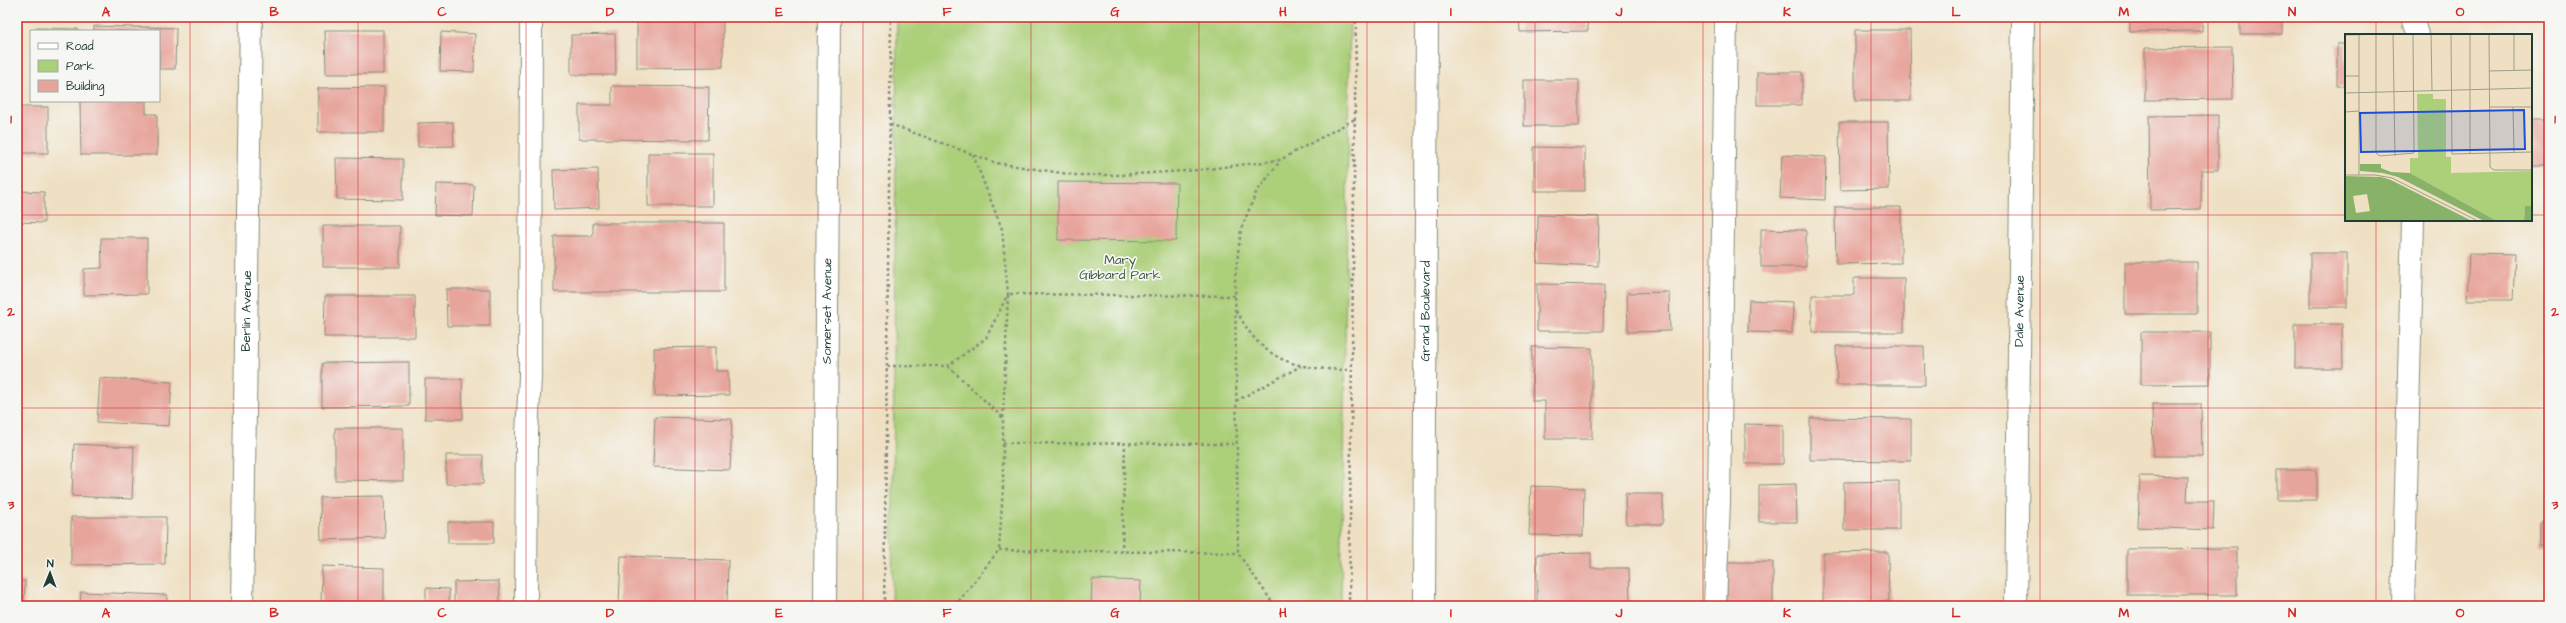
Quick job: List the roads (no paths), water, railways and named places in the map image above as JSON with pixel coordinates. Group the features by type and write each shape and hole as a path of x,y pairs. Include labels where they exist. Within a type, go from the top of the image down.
{"street":[{"name":"Berlin Avenue","path":"242,606 251,17"},
{"path":"526,606 527,434 530,377 531,17"},
{"name":"Somerset Avenue","path":"825,606 829,17"},
{"name":"Grand Boulevard","path":"1424,606 1427,17"},
{"path":"1715,606 1720,501 1726,17"},
{"name":"Dale Avenue","path":"2016,606 2023,17"},
{"path":"2412,17 2417,34"},
{"path":"2403,606 2413,221"}],"park label":[{"name":"Mary Gibbard Park","path":"1120,268"}]}
